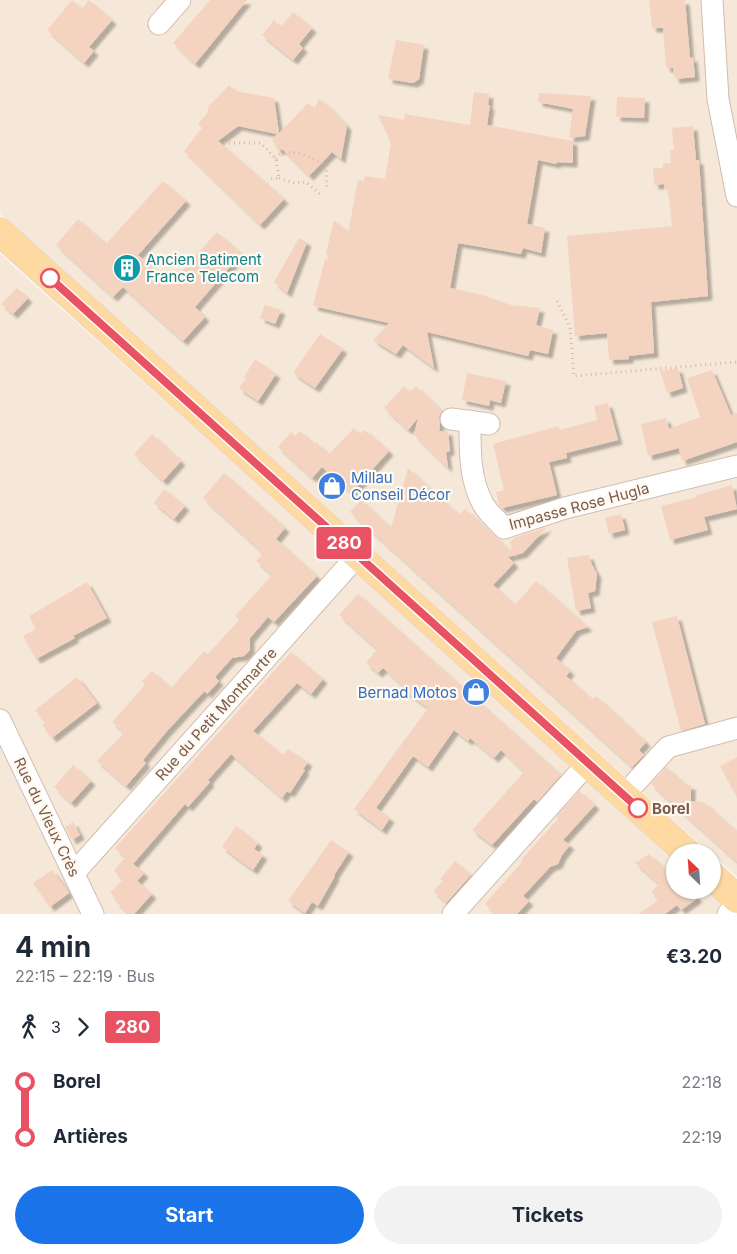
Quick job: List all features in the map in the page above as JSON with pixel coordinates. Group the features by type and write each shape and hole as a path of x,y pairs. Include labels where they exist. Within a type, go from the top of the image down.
{"main road":[{"path":"0,232 677,844"},
{"path":"721,884 737,899"}],"street":[{"path":"159,24 180,0"},
{"path":"712,0 718,99 737,196"},
{"name":"Impasse Rose Hugla","path":"470,421 473,479 484,506 504,528 565,508 737,466"},
{"name":"Rue du Petit Montmartre","path":"74,873 358,555"},
{"name":"Rue du Vieux Crès","path":"0,720 93,914"},
{"path":"624,796 668,747 737,728"},
{"path":"453,914 588,763"},
{"path":"728,914 737,904"}],"path":[{"path":"224,143 261,143 276,158 279,178"},
{"path":"276,158 284,152 291,152 326,165 327,189"},
{"path":"267,179 279,178 294,183 306,182 321,195"},
{"path":"557,301 570,327 574,376 737,362"}],"shaded area":[{"path":"0,0 737,0 737,877 721,862 721,844 700,844 0,214"},
{"path":"0,254 422,631 666,854 666,899 718,899 735,914 0,914"}],"building":[{"path":"72,0 82,9 89,0 112,20 89,47 94,51 84,63 47,30"},
{"path":"210,0 247,0 195,64 173,43"},
{"path":"649,0 685,0 690,58 693,57 695,77 675,79 673,68 666,68 663,28 652,28"},
{"path":"293,12 312,28 299,44 303,48 293,60 262,35 274,20 281,27"},
{"path":"396,40 424,45 419,79 413,83 388,79"},
{"path":"229,85 235,91 274,98 279,133 308,103 314,109 319,99 347,126 341,159 332,152 309,176 282,149 278,151 272,139 277,134 238,126 218,141 284,199 260,225 184,151 202,128 198,123 206,115 209,106"},
{"path":"474,92 489,94 488,105 490,105 487,125 573,141 573,163 557,162 556,164 538,160 527,224 545,228 541,253 523,248 521,254 458,243 450,288 483,295 511,305 540,308 536,325 553,330 548,354 530,350 528,356 427,332 434,368 403,345 396,354 373,340 389,323 313,306 325,259 329,260 326,253 334,220 348,233 358,180 364,181 365,176 385,179 391,143 378,115 404,120 405,114 470,125"},
{"path":"539,93 591,96 585,136 569,138 573,109 538,102"},
{"path":"617,97 645,98 644,118 616,117"},
{"path":"693,126 696,160 699,160 708,296 651,302 654,353 629,356 629,359 609,360 607,333 575,336 567,236 672,226 668,189 665,190 664,184 654,185 653,168 663,168 663,163 671,163 670,150 674,150 672,128"},
{"name":"Ancien Batiment France Telecom","path":"163,181 186,201 138,255 170,284 217,232 241,254 195,307 205,317 183,341 123,287 113,297 56,245 78,219 106,244"},
{"path":"299,238 307,242 287,293 274,282"},
{"path":"17,288 28,298 13,314 1,304"},
{"path":"265,305 281,310 275,324 260,318"},
{"path":"320,334 343,349 315,388 293,373"},
{"path":"255,359 276,374 258,401 239,388"},
{"path":"678,368 683,388 667,393 660,371"},
{"path":"712,370 731,415 737,413 737,442 682,461 679,448 648,456 641,424 666,418 669,429 700,417 687,378"},
{"path":"467,373 506,381 501,403 490,400 489,406 462,400"},
{"path":"404,386 410,392 416,386 442,411 439,417 439,431 448,431 450,451 446,452 448,468 414,435 418,418 408,430 384,408"},
{"path":"608,403 618,440 566,453 567,458 549,462 557,495 502,508 499,505 496,492 504,490 493,444 559,426 560,430 597,420 594,406"},
{"path":"354,428 360,434 365,430 389,451 351,493 322,467 312,478 278,447 291,432 295,436 300,431 314,445 316,442 329,454"},
{"path":"152,434 181,461 163,481 134,454"},
{"path":"408,468 459,515 465,509 512,552 510,542 514,538 547,527 523,553 508,557 514,563 493,585 515,605 536,581 588,627 576,631 556,658 570,671 566,676 592,699 596,696 646,742 639,750 644,755 632,767 350,512 361,500 391,528"},
{"path":"224,473 285,528 276,539 317,576 274,622 268,617 250,638 250,650 244,656 232,658 215,677 219,681 207,694 205,691 167,731 143,760 146,763 126,786 97,761 124,733 112,722 145,685 142,681 152,671 171,688 204,651 208,654 239,620 235,616 272,575 256,561 263,553 203,498"},
{"path":"732,485 737,509 704,517 708,530 670,540 661,506 697,497 697,495"},
{"path":"164,489 185,506 174,519 154,503"},
{"path":"621,514 625,530 609,534 605,518"},
{"path":"589,555 597,574 595,591 588,593 591,608 576,611 567,558"},
{"path":"87,582 107,618 36,659 23,636 36,629 29,616"},
{"path":"358,594 561,775 537,802 534,799 492,845 472,830 524,772 501,750 494,758 470,738 468,741 454,730 428,767 413,756 376,808 390,818 382,830 354,809 428,708 402,689 404,687 383,668 378,673 366,663 377,649 339,615"},
{"path":"677,616 705,724 681,731 652,622"},
{"path":"291,652 323,679 311,694 297,683 253,731 283,755 288,749 308,762 303,769 305,770 290,793 287,791 282,798 231,754 188,807 185,804 133,864 144,873 137,881 152,894 134,914 129,914 116,902 118,900 110,893 123,879 114,871 125,857 131,862 115,848"},
{"path":"77,677 97,703 52,738 42,725 45,723 35,710"},
{"path":"737,757 737,798 720,766"},
{"path":"73,765 91,781 71,803 54,787"},
{"path":"666,767 686,785 691,785 691,801 704,802 737,832 737,862 721,847 721,844 717,844 651,784"},
{"path":"579,791 595,805 563,840 570,845 558,864 550,867 523,896 529,901 517,914 496,914 485,904 558,819 556,817"},
{"path":"73,822 80,835 72,840 65,827"},
{"path":"236,826 258,843 254,849 263,855 253,870 222,847"},
{"path":"331,840 349,852 334,875 318,906 312,902 305,913 288,901"},
{"path":"649,854 666,869 666,899 697,899 681,910 677,905 665,914 638,914 659,900 651,892 659,884 635,863"},
{"path":"455,861 471,875 446,903 433,891 443,881 440,879"},
{"path":"52,870 69,893 50,907 33,883"}],"bus line":[{"name":"280","path":"50,278 638,808"}],"place":[{"name":"Ancien Batiment France Telecom","path":"127,268"},
{"name":"Millau Conseil Décor","path":"332,486"},
{"name":"Bernad Motos","path":"476,692"},
{"name":"Borel","path":"638,808"}]}
